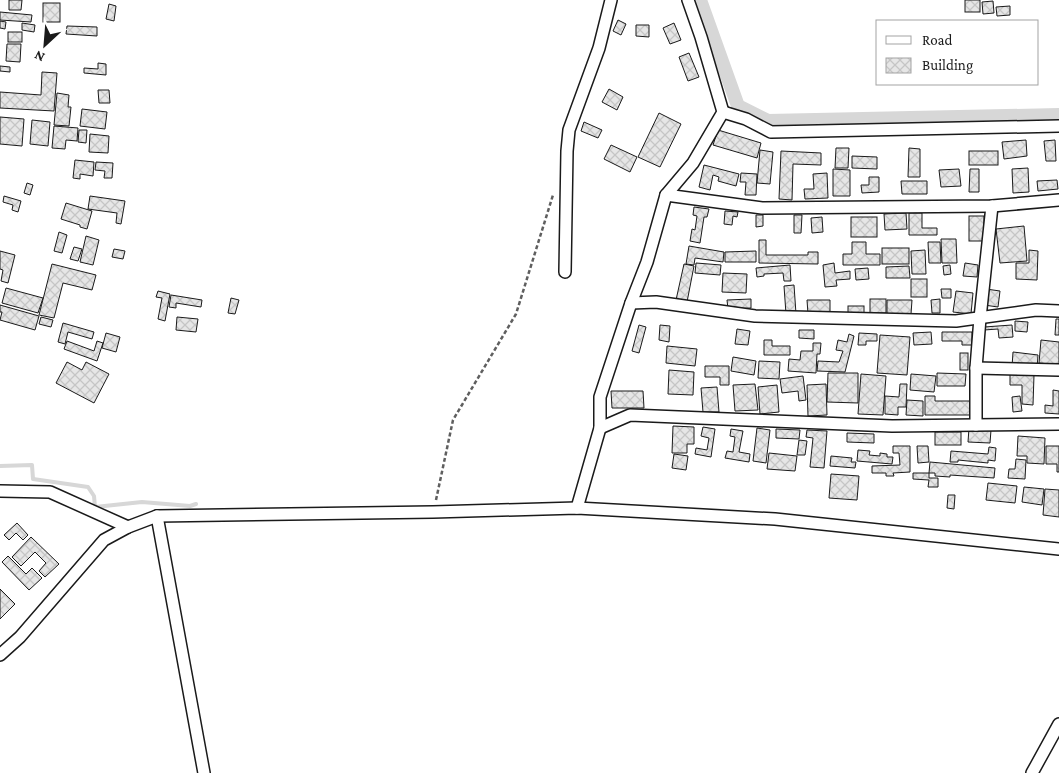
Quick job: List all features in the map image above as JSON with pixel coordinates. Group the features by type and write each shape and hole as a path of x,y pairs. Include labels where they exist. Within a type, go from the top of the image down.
{"street":[{"path":"565,272 569,130 599,48 611,0"},
{"path":"577,508 600,428 600,397 631,303 647,262 666,195 693,163 723,112 688,0"},
{"path":"723,112 771,132 1059,126"},
{"path":"666,195 762,208 992,206 1059,200"},
{"path":"976,425 976,368 992,206"},
{"path":"631,303 656,302 755,316 956,321 1036,310 1059,311"},
{"path":"976,368 1059,370"},
{"path":"600,428 630,415 892,426 1059,424"},
{"path":"0,491 50,492 128,527"},
{"path":"0,655 20,637 104,540 128,527 157,516 577,508 775,519 1059,550"},
{"path":"157,516 204,773"},
{"path":"1032,773 1059,724"}],"path":[{"path":"433,512 453,420 516,314 556,187"}],"building":[{"path":"9,0 22,0 21,10 9,10"},
{"path":"965,0 980,0 980,12 965,12"},
{"path":"993,1 994,13 983,14 982,2"},
{"path":"43,3 60,3 60,22 43,22"},
{"path":"109,4 116,6 114,21 106,19"},
{"path":"1010,6 1010,15 997,16 996,7"},
{"path":"0,12 32,15 31,22 0,20"},
{"path":"618,20 626,24 621,35 613,31"},
{"path":"0,21 6,22 5,29 0,28"},
{"path":"22,23 35,25 34,32 22,30"},
{"path":"674,23 681,40 670,44 663,28"},
{"path":"636,25 649,25 649,37 636,36"},
{"path":"67,26 97,27 97,36 66,34"},
{"path":"8,32 22,32 22,42 8,42"},
{"path":"7,44 21,44 20,62 6,61"},
{"path":"689,53 699,77 688,81 679,57"},
{"path":"98,63 106,64 106,75 84,73 84,68 98,69"},
{"path":"0,66 10,67 10,72 0,71"},
{"path":"42,72 57,73 54,111 0,108 0,92 41,95"},
{"path":"609,89 623,97 617,110 602,102"},
{"path":"98,90 109,90 110,103 99,103"},
{"path":"57,93 69,95 68,107 71,107 69,126 54,125"},
{"path":"82,109 107,112 105,129 80,126"},
{"path":"659,113 681,124 660,167 638,157"},
{"path":"0,117 24,119 22,146 0,144"},
{"path":"32,120 50,122 48,146 30,144"},
{"path":"584,122 602,130 598,138 581,131"},
{"path":"54,126 78,128 77,141 66,140 65,149 52,148"},
{"path":"79,130 87,130 86,143 78,142"},
{"path":"718,130 761,143 757,158 713,145"},
{"path":"90,134 109,136 108,153 89,152"},
{"path":"1026,140 1027,156 1004,159 1002,142"},
{"path":"1055,140 1056,161 1046,161 1044,141"},
{"path":"611,145 637,157 630,172 604,159"},
{"path":"836,148 849,148 848,168 835,168"},
{"path":"909,148 920,149 920,177 908,177"},
{"path":"760,150 773,152 770,184 757,183"},
{"path":"781,151 821,153 821,165 793,164 792,200 779,199"},
{"path":"969,151 998,151 998,165 969,165"},
{"path":"852,156 877,157 877,169 852,168"},
{"path":"75,160 94,162 93,176 80,174 80,179 73,178"},
{"path":"96,162 113,163 112,178 104,178 105,171 95,170"},
{"path":"704,165 739,174 736,186 718,181 719,177 713,175 710,190 699,187"},
{"path":"1028,168 1029,192 1013,193 1012,169"},
{"path":"833,169 850,170 850,196 833,196"},
{"path":"959,169 961,186 941,187 939,170"},
{"path":"970,169 979,169 979,192 969,192"},
{"path":"741,173 757,174 756,195 745,195 746,182 740,182"},
{"path":"827,173 828,198 805,199 804,189 814,189 813,174"},
{"path":"869,177 879,177 879,192 862,193 861,185 869,185"},
{"path":"1057,180 1058,189 1038,191 1037,181"},
{"path":"901,181 927,181 927,194 902,194"},
{"path":"27,183 33,185 30,195 24,193"},
{"path":"4,196 21,201 18,212 12,210 13,205 3,202"},
{"path":"90,196 125,201 121,224 116,223 117,213 88,209"},
{"path":"66,203 92,211 87,229 61,219"},
{"path":"694,207 709,209 707,217 704,217 700,243 690,241 692,229 695,230 697,216 693,215"},
{"path":"725,211 738,212 737,217 733,216 732,225 724,224"},
{"path":"906,213 907,229 885,230 884,214"},
{"path":"909,213 922,213 922,228 937,228 937,235 909,235"},
{"path":"756,215 763,215 763,226 756,227"},
{"path":"794,215 802,215 801,233 794,233"},
{"path":"969,216 984,216 984,241 969,241"},
{"path":"822,217 823,232 812,233 811,218"},
{"path":"851,217 877,217 877,237 851,237"},
{"path":"1024,226 1027,261 1000,263 996,229"},
{"path":"59,232 67,235 62,253 54,251"},
{"path":"86,236 99,240 93,265 80,262"},
{"path":"941,239 956,239 957,263 942,263"},
{"path":"759,240 766,240 766,255 808,255 808,252 818,252 818,264 759,263"},
{"path":"852,242 866,242 866,254 880,254 880,265 843,265 843,254 852,254"},
{"path":"928,242 940,242 941,263 929,263"},
{"path":"689,246 724,252 723,262 695,258 694,265 686,264"},
{"path":"74,247 82,249 78,261 70,259"},
{"path":"882,248 909,248 909,264 882,264"},
{"path":"114,249 125,251 123,259 112,257"},
{"path":"925,250 926,274 912,274 911,251"},
{"path":"1029,250 1038,251 1037,280 1016,279 1016,263 1029,263"},
{"path":"0,251 15,255 8,283 1,281 3,270 0,269"},
{"path":"756,251 756,262 725,262 725,252"},
{"path":"696,263 721,265 720,275 695,273"},
{"path":"834,263 835,273 850,271 850,279 836,280 837,286 825,287 823,265"},
{"path":"965,263 978,265 977,277 963,276"},
{"path":"52,264 96,275 92,290 63,283 54,318 39,315"},
{"path":"684,264 694,266 687,302 676,300"},
{"path":"790,265 791,281 784,281 783,273 764,274 764,276 757,277 756,268"},
{"path":"950,265 951,274 944,275 943,266"},
{"path":"909,266 910,278 886,278 886,267"},
{"path":"868,268 869,279 856,280 855,269"},
{"path":"723,273 747,274 746,293 722,292"},
{"path":"911,279 927,279 927,297 911,297"},
{"path":"794,285 796,314 786,314 784,286"},
{"path":"6,288 43,298 38,313 2,303"},
{"path":"941,289 951,289 951,298 942,298"},
{"path":"986,289 1000,291 998,307 984,305"},
{"path":"158,291 170,294 165,321 158,319 162,298 156,297"},
{"path":"956,291 973,293 971,314 953,312"},
{"path":"171,295 202,300 201,307 176,303 176,308 169,307"},
{"path":"231,298 239,300 235,314 228,313"},
{"path":"751,299 751,308 728,309 727,300"},
{"path":"870,299 886,299 886,313 870,313"},
{"path":"940,299 940,313 932,313 931,300"},
{"path":"807,300 830,300 830,314 808,314"},
{"path":"887,300 912,300 911,314 887,314"},
{"path":"0,305 39,316 35,330 0,320 2,312 0,312"},
{"path":"848,306 864,306 864,315 848,315"},
{"path":"41,317 53,320 51,327 39,324"},
{"path":"177,317 198,319 196,332 176,330"},
{"path":"1056,319 1059,319 1059,335 1055,335"},
{"path":"1015,321 1028,322 1027,332 1015,331"},
{"path":"63,323 94,332 92,339 68,332 65,344 58,342"},
{"path":"639,325 646,327 639,353 632,351"},
{"path":"660,325 670,326 669,342 659,340"},
{"path":"1012,325 1013,337 999,338 998,329 984,330 984,327"},
{"path":"737,329 750,331 748,345 735,344"},
{"path":"799,330 814,330 814,339 799,338"},
{"path":"931,332 932,344 914,345 913,333"},
{"path":"942,332 972,332 972,345 962,345 962,341 942,341"},
{"path":"106,333 120,337 116,352 102,348"},
{"path":"859,333 877,334 877,341 866,341 866,345 858,345"},
{"path":"849,334 854,336 845,372 817,371 818,361 839,362 843,351 836,350 838,340 847,342"},
{"path":"880,335 910,337 907,375 877,373"},
{"path":"764,340 772,340 772,346 790,346 790,355 764,355"},
{"path":"1041,340 1059,342 1059,365 1039,363"},
{"path":"67,341 94,351 97,341 103,343 97,361 64,349"},
{"path":"813,343 821,343 820,354 817,354 816,373 788,371 789,359 800,360 801,351 813,351"},
{"path":"667,346 697,349 695,366 666,363"},
{"path":"1013,352 1038,355 1037,369 1012,367"},
{"path":"960,353 968,353 968,370 960,370"},
{"path":"733,357 756,361 754,375 731,371"},
{"path":"759,361 780,362 779,379 758,378"},
{"path":"67,362 82,370 86,362 109,374 94,403 56,383"},
{"path":"705,366 729,366 729,385 720,385 720,377 705,377"},
{"path":"669,370 694,372 693,395 668,394"},
{"path":"828,373 858,373 858,403 827,402"},
{"path":"937,373 966,374 965,386 937,386"},
{"path":"861,374 886,376 883,415 858,414"},
{"path":"911,374 936,376 934,392 910,390"},
{"path":"1010,374 1034,375 1033,405 1022,404 1022,385 1010,385"},
{"path":"803,376 806,400 799,401 798,391 782,393 780,379"},
{"path":"755,384 758,410 735,411 733,385"},
{"path":"826,384 827,415 808,416 807,385"},
{"path":"900,384 907,384 906,407 898,407 898,415 885,414 885,396 899,397"},
{"path":"777,385 779,412 760,414 758,387"},
{"path":"717,387 719,412 703,412 701,388"},
{"path":"1053,390 1059,391 1059,414 1045,413 1045,405 1053,406"},
{"path":"611,391 643,391 644,408 612,408"},
{"path":"925,396 935,396 935,401 970,401 970,415 925,415"},
{"path":"1020,396 1022,411 1013,412 1012,397"},
{"path":"907,400 923,401 923,416 906,415"},
{"path":"673,426 694,427 694,444 687,444 687,453 672,453"},
{"path":"703,427 715,429 711,457 695,454 696,448 707,450 709,438 701,436"},
{"path":"757,428 770,430 766,463 753,461"},
{"path":"969,428 991,430 990,443 968,442"},
{"path":"731,429 743,431 739,452 750,454 749,462 725,458 727,451 733,452 735,437 730,436"},
{"path":"776,429 800,430 799,439 776,438"},
{"path":"807,430 827,431 824,468 810,467 813,438 806,437"},
{"path":"935,432 961,432 961,445 935,445"},
{"path":"847,433 874,434 874,443 847,442"},
{"path":"1018,436 1045,438 1044,464 1027,463 1027,456 1017,456"},
{"path":"799,440 807,441 805,455 797,455"},
{"path":"893,446 910,446 910,472 893,473 894,476 886,476 886,473 872,473 872,466 900,465 899,453 893,453"},
{"path":"917,446 928,446 929,462 918,463"},
{"path":"1046,446 1059,446 1059,472 1057,472 1057,464 1046,464"},
{"path":"989,447 996,448 995,461 988,460 988,463 958,460 958,462 950,462 951,451 988,454"},
{"path":"858,450 870,451 869,455 880,456 880,453 887,454 887,457 893,457 892,464 857,461"},
{"path":"769,453 797,456 795,471 767,469"},
{"path":"674,454 688,456 686,470 672,468"},
{"path":"831,456 852,458 851,462 856,462 855,468 830,466"},
{"path":"1016,459 1026,460 1025,479 1008,478 1009,469 1015,469"},
{"path":"930,462 995,468 994,478 950,475 950,477 935,476 935,473 929,473"},
{"path":"913,473 929,473 929,478 938,478 938,487 928,487 929,480 913,479"},
{"path":"831,474 859,476 857,500 829,498"},
{"path":"988,483 1017,486 1015,503 986,500"},
{"path":"1024,487 1044,489 1042,505 1022,502"},
{"path":"1045,489 1059,490 1059,517 1043,515"},
{"path":"948,495 955,495 954,509 947,508"},
{"path":"17,523 28,535 23,540 16,533 9,540 4,535"},
{"path":"31,537 59,564 45,577 39,571 46,563 35,552 21,566 12,557"},
{"path":"8,556 26,574 32,568 42,578 29,590 2,562"},
{"path":"0,589 15,604 0,619"}],"waterway":[{"path":"700,0 738,106 768,121 1059,115"},
{"path":"0,466 32,465 33,479 88,487 94,496 95,507 142,502 190,506 196,504"}]}
